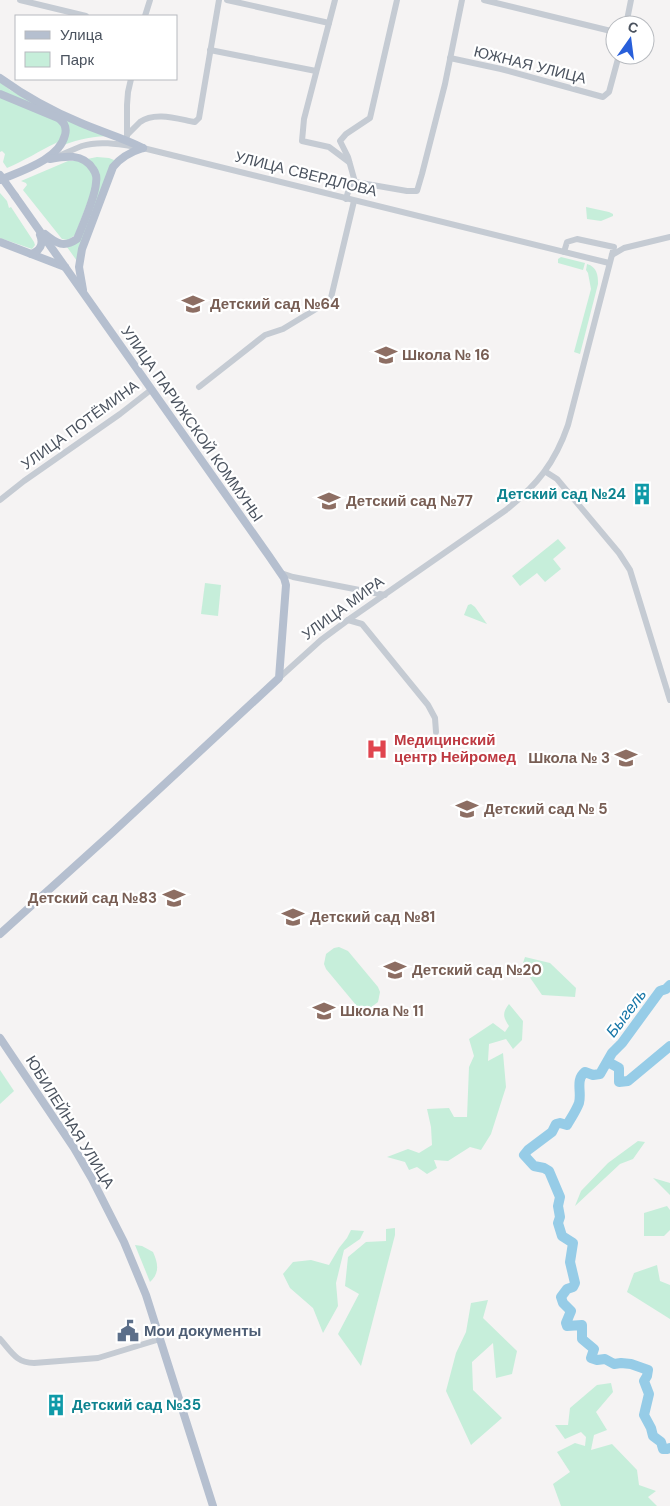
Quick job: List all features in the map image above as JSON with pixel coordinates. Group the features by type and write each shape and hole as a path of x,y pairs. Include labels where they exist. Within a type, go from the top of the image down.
{"main road":[{"path":"0,78 42,105 82,124 127,137 142,148"},
{"path":"0,94 58,118 65,124 66,133 58,149 32,167"},
{"path":"83,292 79,268 82,249 113,167 120,159 142,148"},
{"path":"34,224 54,241 61,244 70,244 77,239 95,190 96,177 91,166 86,161 69,156 50,160"},
{"name":"УЛИЦА СВЕРДЛОВА","path":"0,180 32,167"},
{"path":"0,175 34,224 41,238 42,244 36,252 31,254"},
{"name":"УЛИЦА ПАРИЖСКОЙ КОММУНЫ","path":"34,224 284,578 286,600 279,678"},
{"path":"0,242 65,267"},
{"name":"УЛИЦА МИРА","path":"0,934 279,678"},
{"name":"ЮБИЛЕЙНАЯ УЛИЦА","path":"0,1038 54,1118 92,1180 127,1250 146,1295 213,1506"}],"street":[{"path":"20,0 82,15"},
{"path":"146,15 150,0"},
{"path":"127,137 146,118 164,117 195,122 199,118 219,0"},
{"path":"227,0 329,23"},
{"path":"335,0 304,119 302,141 329,147 350,162"},
{"path":"346,199 350,185 355,182 350,162 340,141 346,134 370,118 397,0"},
{"name":"ЮЖНАЯ УЛИЦА","path":"355,182 417,191 432,138 462,0"},
{"path":"484,0 605,29"},
{"path":"628,15 631,0"},
{"path":"210,50 316,71"},
{"name":"ЮЖНАЯ УЛИЦА","path":"450,58 501,69 603,97 609,92 616,65"},
{"path":"127,137 126,104 131,80"},
{"name":"УЛИЦА СВЕРДЛОВА","path":"32,167 81,146 118,144 142,148 610,263"},
{"path":"200,386 265,335 283,329 330,302 354,201"},
{"path":"612,255 624,248 670,237"},
{"name":"УЛИЦА МИРА","path":"279,678 321,640 348,620 506,510 525,495 546,472 561,445 568,425 614,248 577,239 567,242 564,252"},
{"name":"УЛИЦА ПОТЁМИНА","path":"0,500 152,389"},
{"path":"546,472 557,479 630,570 670,700"},
{"path":"280,572 293,578 384,594"},
{"path":"362,624 363,610"},
{"path":"348,620 362,624 428,705 435,718 436,732"},
{"path":"0,1339 19,1360 26,1363 98,1358 160,1339"}],"green space":[{"path":"0,82 10,90 49,111 0,92"},
{"path":"0,96 61,120 64,128 59,141 7,168 3,162 5,154 2,151 0,152"},
{"path":"65,119 112,136 87,138 63,145 69,128"},
{"path":"97,157 114,160 79,248 77,261 67,247 74,244 98,190 87,159"},
{"path":"68,161 82,161 87,164 93,176 93,188 75,235 68,240 62,239 23,190 27,185 21,181"},
{"path":"0,193 34,242 35,245 32,249 0,238"},
{"path":"586,207 609,212 613,216 601,221 587,219"},
{"path":"561,257 585,263 583,270 558,263 558,259"},
{"path":"587,264 593,267 596,272 598,284 580,354 574,352 591,289 586,270"},
{"path":"558,539 566,548 553,559 561,569 545,582 537,573 520,586 512,576"},
{"path":"205,583 221,585 218,616 201,614"},
{"path":"471,604 487,624 464,615 468,605"},
{"path":"339,947 348,951 378,987 380,992 378,1002 370,1008 360,1008 356,1005 326,969 324,964 326,954"},
{"path":"525,957 550,963 576,988 575,997 542,995 522,966"},
{"path":"509,1004 523,1021 522,1040 513,1049 506,1039 489,1044 488,1061 503,1053 506,1087 491,1134 481,1150 470,1147 448,1161 434,1160 437,1168 427,1174 417,1167 409,1170 405,1162 387,1157 408,1149 419,1153 432,1145 427,1109 449,1108 454,1117 467,1117 469,1067 474,1056 469,1039 493,1023 505,1032 509,1026 504,1013"},
{"path":"0,1070 14,1091 0,1104"},
{"path":"638,1141 645,1142 633,1159 620,1164 575,1206 581,1191 608,1163"},
{"path":"653,1178 670,1183 670,1195"},
{"path":"667,1206 670,1210 670,1230 664,1236 644,1236 644,1213"},
{"path":"395,1228 395,1235 361,1366 338,1334 359,1294 345,1286 348,1257 366,1242 386,1241 386,1229"},
{"path":"351,1230 364,1231 360,1239 344,1250 336,1283 338,1306 323,1333 313,1308 290,1288 283,1274 293,1262 311,1260 329,1265"},
{"path":"135,1245 142,1246 153,1252 155,1256 157,1271 150,1282"},
{"path":"657,1265 660,1281 670,1285 670,1319 627,1292 634,1273"},
{"path":"488,1300 483,1318 517,1351 512,1374 496,1378 493,1343 472,1362 473,1390 502,1418 471,1445 446,1391 456,1353 466,1332 471,1303"},
{"path":"611,1383 613,1392 596,1412 607,1430 594,1435 591,1450 612,1444 637,1470 639,1485 656,1491 648,1497 657,1506 561,1506 553,1484 570,1472 557,1452 575,1443 585,1446 586,1437 581,1432 565,1439 555,1425 568,1425 570,1408 597,1385"}],"waterway":[{"name":"Быгель","path":"670,985 660,991 622,1043 612,1053 600,1074 593,1075 585,1072 582,1075 579,1082 579,1103 567,1125 556,1124 552,1132 524,1155 534,1166 549,1171 560,1197 558,1206 560,1217 558,1223 562,1236 573,1243 570,1262 575,1283 561,1297 563,1303 571,1311 566,1323 567,1326 582,1325 582,1339 594,1349 591,1358 597,1360 605,1359 614,1364 631,1364 648,1370 644,1381 649,1394 644,1415 653,1436 661,1442 663,1449 670,1448"},
{"name":"Быгель","path":"608,1062 619,1068 619,1082 628,1081 670,1046"}],"place":[{"name":"Детский сад №64","path":"193,304"},
{"name":"Школа № 16","path":"386,355"},
{"name":"Детский сад №24","path":"642,494"},
{"name":"Детский сад №77","path":"329,501"},
{"name":"Медицинский центр Нейромед","path":"377,749"},
{"name":"Школа № 3","path":"626,758"},
{"name":"Детский сад № 5","path":"467,809"},
{"name":"Детский сад №83","path":"174,898"},
{"name":"Детский сад №81","path":"293,917"},
{"name":"Детский сад №20","path":"395,970"},
{"name":"Школа № 11","path":"324,1011"},
{"name":"Мои документы","path":"128,1331"},
{"name":"Детский сад №35","path":"56,1405"}]}
